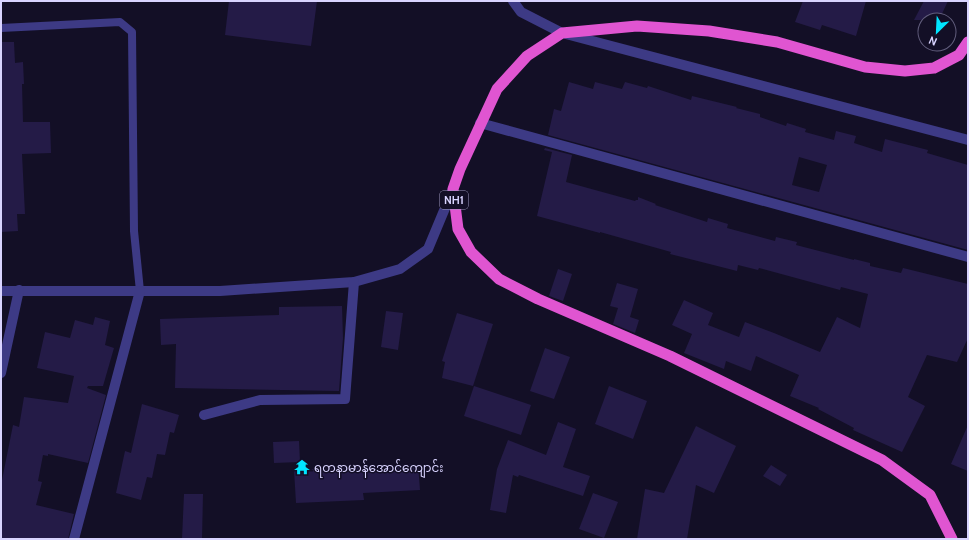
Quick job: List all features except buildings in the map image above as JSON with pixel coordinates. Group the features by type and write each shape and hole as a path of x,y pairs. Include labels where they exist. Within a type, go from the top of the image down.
{"highway":[{"name":"NH1","path":"952,539 930,495 882,460 670,356 538,299 500,279 471,252 458,229 453,189 480,123 497,89 527,56 562,33 636,26 709,32 776,42 865,67 905,71 934,68 959,55 968,42"}],"street":[{"path":"513,1 521,12 562,33 968,140"},
{"path":"480,123 968,257"},
{"path":"1,290 220,291 354,282 400,269 428,249 453,189"},
{"path":"204,415 260,400 345,398 354,282"},
{"path":"1,373 19,290"},
{"path":"74,539 140,291"}],"lane":[{"path":"1,28 120,22 132,32 134,231 140,291"}],"place":[{"name":"ရတနာမာန်အောင်ကျောင်း","path":"302,467"}]}
